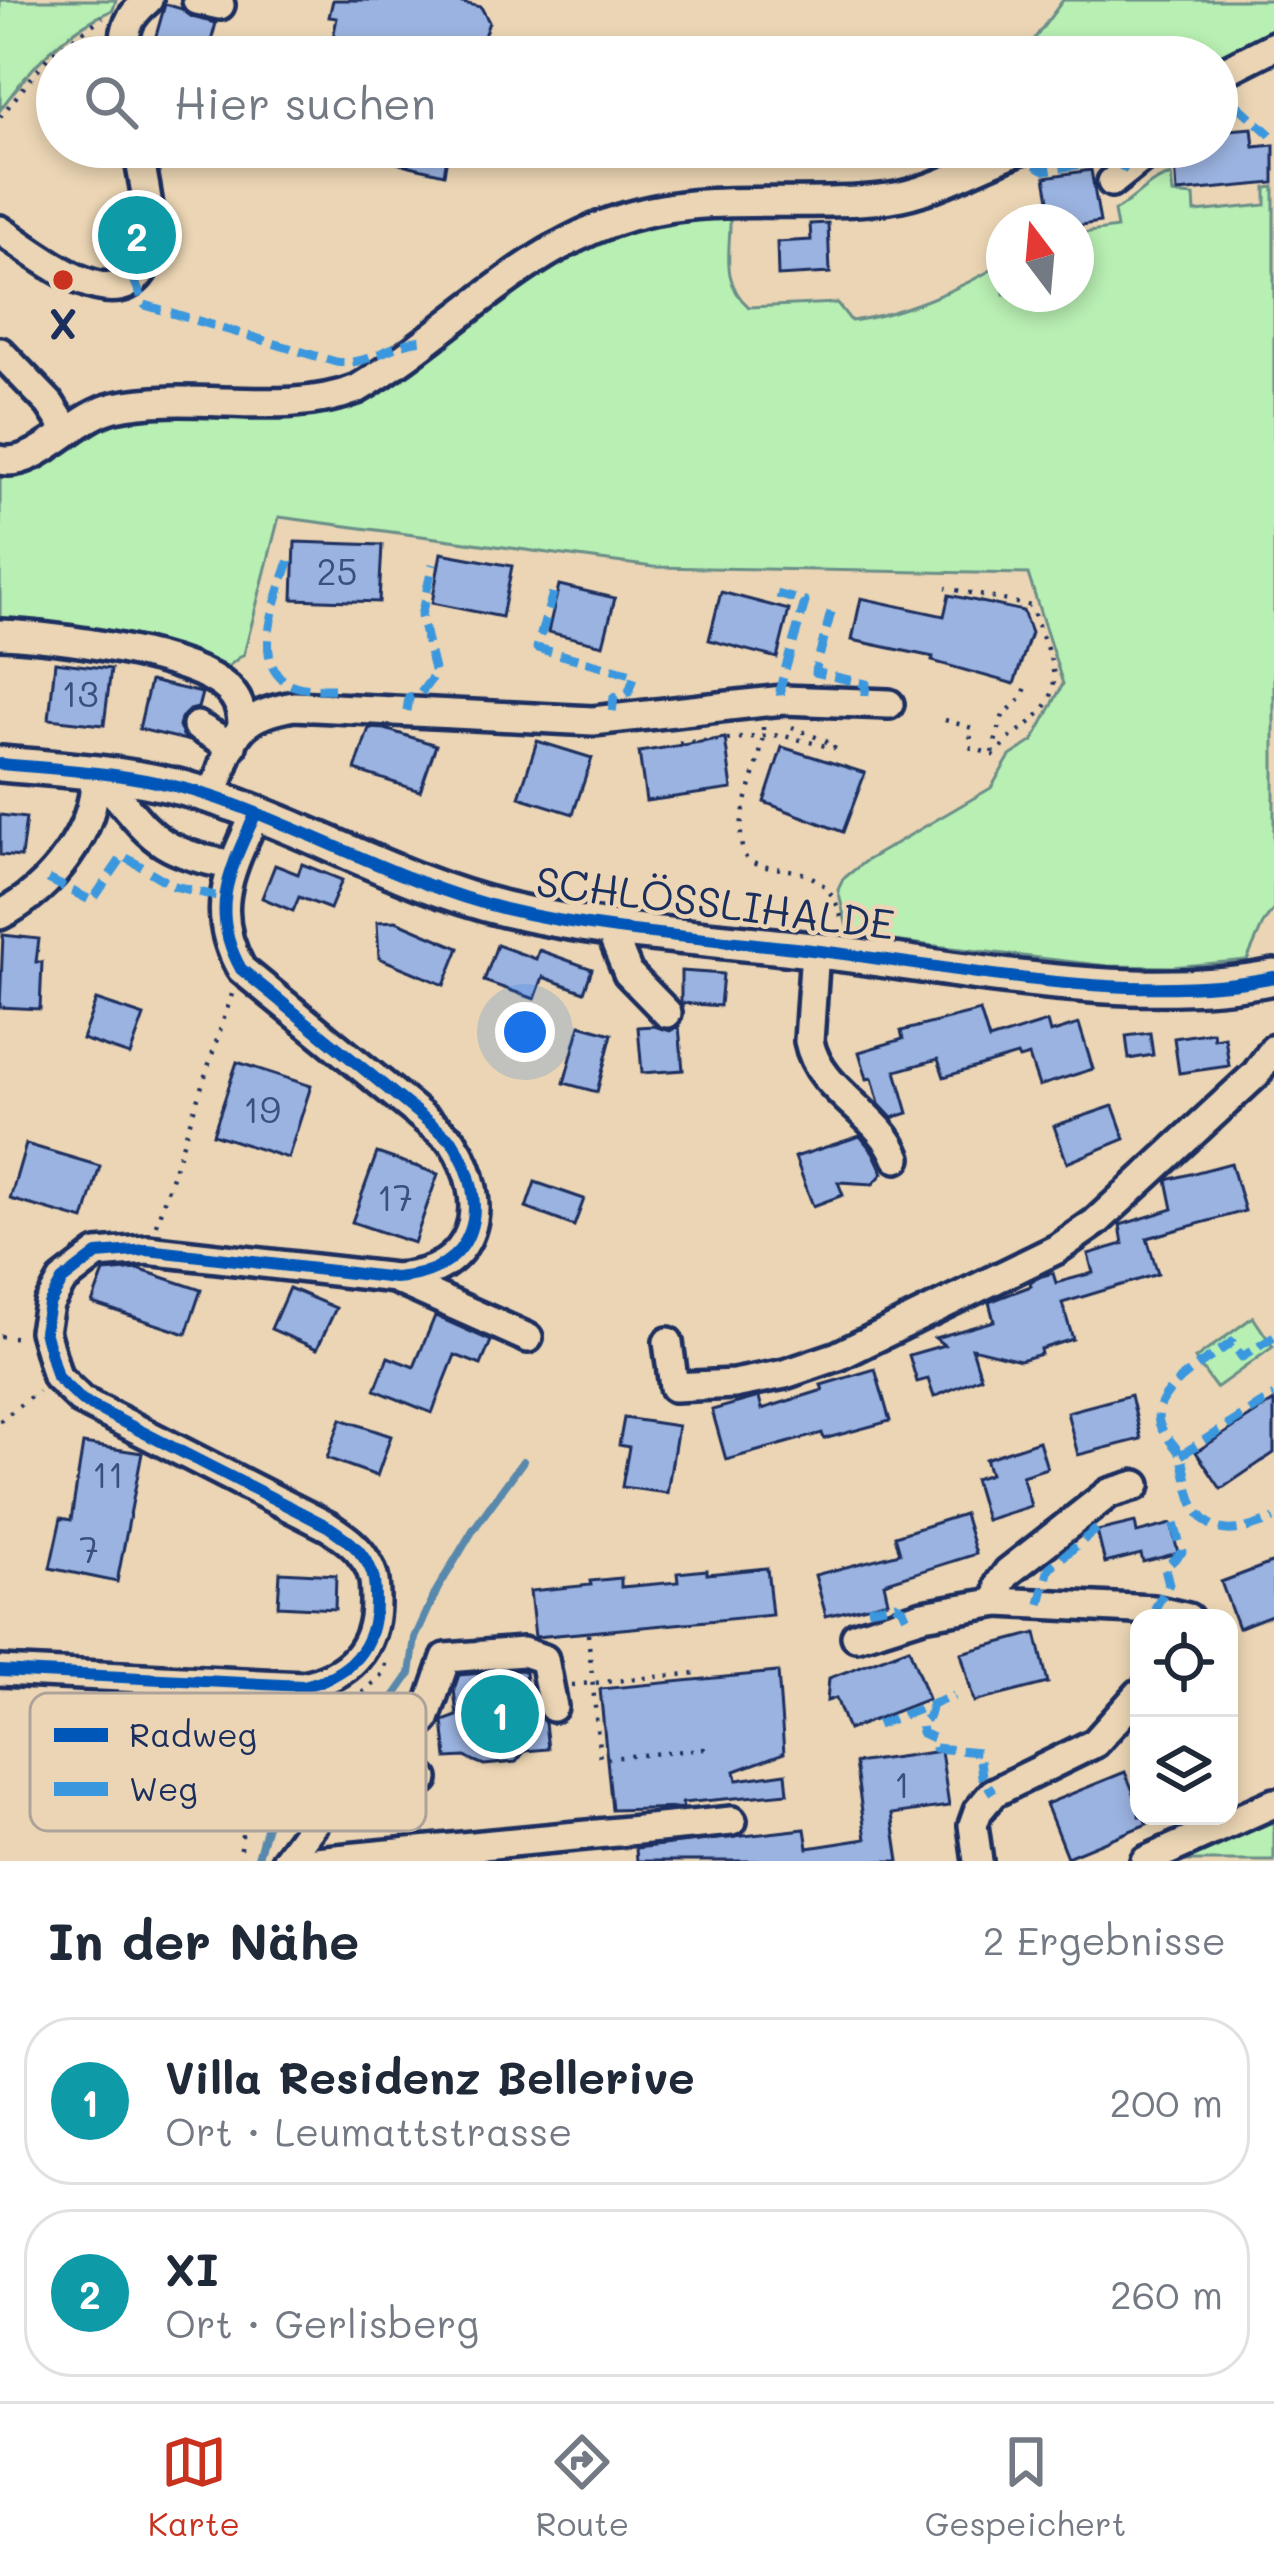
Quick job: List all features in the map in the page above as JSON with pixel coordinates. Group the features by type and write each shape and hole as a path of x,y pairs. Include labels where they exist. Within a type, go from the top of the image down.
{"main road":[{"name":"SCHLÖSSLIHALDE","path":"0,764 95,772 212,796 503,909 609,927 830,944 1048,979 1144,986 1236,984 1274,976"}],"street":[{"path":"125,36 140,6"},
{"path":"1238,64 1274,46"},
{"path":"0,230 59,269 96,286 121,286 134,280 149,256 141,168"},
{"path":"0,460 25,460 91,414 117,407 164,401 322,400 357,389 387,372 538,259 613,221 661,208 739,200 889,198 918,191 968,168"},
{"path":"1112,182 1130,168"},
{"path":"0,352 50,404 66,429"},
{"path":"0,634 99,644 212,678 235,697 237,734 212,796"},
{"path":"237,734 261,712 334,698 549,707 623,719 736,694 890,704"},
{"path":"197,726 237,734"},
{"path":"95,772 148,835 170,849 232,865"},
{"path":"0,915 41,886 71,848 86,821 96,788 95,772"},
{"path":"0,1671 304,1686 328,1680 360,1656 372,1636 375,1580 351,1542 82,1401 57,1377 44,1331 49,1304 62,1281 97,1253 120,1250 418,1277 440,1268 458,1252 472,1224 476,1196 470,1169 452,1142 241,969 226,943 224,902 232,865 256,813"},
{"path":"609,927 628,973 667,1013"},
{"path":"830,944 809,1041 812,1054 850,1102 888,1135 896,1158"},
{"path":"668,1342 674,1387 734,1384 838,1356 1057,1249 1096,1222 1256,1074 1274,1049"},
{"path":"395,1278 528,1338"},
{"path":"999,1602 1000,1583 1008,1572 1109,1493 1136,1485"},
{"path":"856,1636 923,1616 999,1602 1135,1609"},
{"path":"426,1716 446,1658 523,1652 544,1659 553,1707"},
{"path":"978,1861 974,1825 978,1811 993,1793 1095,1743 1130,1704"},
{"path":"1144,1861 1274,1803"},
{"path":"316,1861 732,1821"},
{"path":"286,1861 308,1831"}],"path":[{"path":"73,36 113,14 140,6"},
{"path":"0,117 36,69"},
{"path":"946,588 1031,606 1055,678 1055,692 1037,719 992,754"},
{"path":"992,754 1003,715 1022,698 1026,687"},
{"path":"946,720 972,728 969,747 992,754"},
{"path":"679,743 780,735 834,748 779,722"},
{"path":"764,736 744,811 742,849 760,867 809,874 829,887 838,903 830,944"},
{"path":"150,1241 235,986"},
{"path":"0,1336 34,1339"},
{"path":"0,1421 49,1383"},
{"path":"588,1634 600,1760 704,1749 706,1756"},
{"path":"362,1693 385,1672 386,1652"},
{"path":"577,1684 697,1673 698,1680"},
{"path":"240,1861 242,1831"}],"green space":[{"path":"0,0 116,0 113,10 69,36 36,36 36,66 0,110"},
{"path":"1063,0 1274,0 1274,38 1238,56 1238,36 1036,36"},
{"path":"1171,175 1173,194 1194,196 1195,212 1266,205 1266,188 1274,187 1274,909 1247,960 1172,967 1108,966 849,936 838,890 843,879 991,788 1010,756 1033,741 1063,684 1028,574 653,567 279,517 244,654 221,672 0,624 0,469 130,413 318,409 535,271 638,221 730,211 730,274 739,297 749,307 837,303 851,321 930,299 986,272 986,312 1094,312 1094,231 1117,228 1114,211"},
{"path":"1253,1317 1273,1347 1216,1388 1195,1359"},
{"path":"1274,1815 1274,1861 1169,1861"}],"building":[{"path":"333,0 449,0 481,7 489,22 484,36 333,36 337,18 329,17"},
{"path":"165,4 216,23 213,36 156,36"},
{"path":"1252,128 1254,147 1274,145 1274,183 1177,192 1175,168 1238,168 1238,129"},
{"path":"1091,170 1100,222 1094,223 1094,204 1050,204 1045,177"},
{"path":"828,223 830,273 778,276 777,242 811,240 810,224"},
{"path":"295,542 382,545 379,602 293,599"},
{"path":"441,553 512,566 502,617 432,603"},
{"path":"559,585 615,598 603,645 548,632"},
{"path":"721,592 789,610 777,658 709,640"},
{"path":"949,595 1023,611 1031,633 1014,684 932,661 933,657 852,640 861,598 944,616"},
{"path":"55,662 111,669 104,725 49,719"},
{"path":"150,681 202,693 198,708 181,718 179,727 186,740 139,729"},
{"path":"369,728 436,745 420,791 355,770"},
{"path":"725,738 732,789 646,801 639,752"},
{"path":"537,741 592,758 573,814 519,797"},
{"path":"782,747 865,773 843,832 764,802"},
{"path":"0,815 26,818 21,857 0,855"},
{"path":"302,864 342,880 330,909 299,897 293,911 262,898 275,865 298,874"},
{"path":"396,921 459,948 444,985 379,958 377,922"},
{"path":"3,935 39,939 40,1009 0,1007"},
{"path":"497,945 536,959 539,950 592,969 584,992 543,977 535,999 484,981"},
{"path":"681,971 723,974 720,1006 681,1003"},
{"path":"96,1000 144,1016 130,1055 82,1039"},
{"path":"980,1011 989,1040 1047,1022 1050,1033 1079,1024 1093,1069 1039,1086 1029,1056 1019,1059 1017,1055 944,1077 938,1059 896,1071 908,1113 892,1118 879,1104 859,1052 903,1039 901,1031"},
{"path":"580,1025 612,1034 597,1092 564,1083"},
{"path":"679,1026 683,1070 642,1073 638,1027 670,1031"},
{"path":"1213,1032 1214,1039 1225,1037 1229,1066 1179,1073 1174,1038"},
{"path":"1150,1033 1153,1055 1129,1059 1126,1036"},
{"path":"237,1062 311,1086 288,1158 213,1134"},
{"path":"1113,1106 1125,1139 1067,1163 1054,1126"},
{"path":"860,1136 883,1173 873,1184 838,1182 843,1195 813,1206 795,1157"},
{"path":"26,1144 100,1166 84,1220 10,1199"},
{"path":"377,1153 438,1174 414,1243 352,1222"},
{"path":"1231,1163 1245,1211 1147,1238 1158,1274 1062,1303 1073,1339 1020,1360 972,1348 981,1377 934,1397 928,1379 917,1382 909,1355 944,1345 935,1338 994,1321 989,1302 1031,1286 1030,1282 1042,1276 1053,1273 1056,1283 1093,1273 1088,1254 1123,1244 1120,1225 1173,1209 1167,1180"},
{"path":"535,1182 584,1199 574,1226 526,1208"},
{"path":"138,1269 201,1290 186,1334 92,1303 104,1272"},
{"path":"289,1288 336,1308 317,1349 271,1329"},
{"path":"435,1316 491,1341 481,1365 455,1355 432,1413 375,1390 388,1357 414,1367"},
{"path":"875,1369 890,1421 824,1439 822,1433 726,1460 712,1410 759,1397 762,1409"},
{"path":"1131,1395 1141,1439 1078,1455 1067,1412"},
{"path":"1274,1401 1274,1453 1221,1489 1196,1452"},
{"path":"624,1418 678,1426 667,1493 622,1487 629,1447 619,1445"},
{"path":"341,1419 391,1436 377,1476 327,1458"},
{"path":"1039,1441 1047,1468 1022,1476 1031,1506 986,1520 974,1479 990,1474 985,1459"},
{"path":"83,1444 142,1453 117,1582 50,1568 61,1518 71,1520"},
{"path":"964,1514 976,1554 884,1583 888,1601 826,1616 815,1575 900,1553 895,1536"},
{"path":"1135,1522 1137,1533 1171,1524 1178,1553 1143,1562 1141,1554 1105,1563 1097,1531"},
{"path":"1274,1562 1274,1614 1238,1628 1238,1609 1231,1609 1221,1582"},
{"path":"767,1568 772,1615 535,1637 530,1591 621,1578 621,1587 678,1582 677,1573"},
{"path":"280,1572 336,1575 335,1609 278,1606"},
{"path":"1036,1633 1048,1683 974,1702 961,1653"},
{"path":"909,1648 928,1699 848,1730 836,1698 827,1701 829,1678"},
{"path":"521,1670 529,1711 545,1723 548,1749 525,1751 516,1762 484,1765 465,1757 447,1758 443,1721 457,1716 454,1689 459,1675"},
{"path":"778,1672 784,1753 735,1771 737,1780 786,1773 788,1793 682,1803 683,1808 612,1810 600,1689"},
{"path":"941,1751 949,1806 892,1814 899,1861 637,1861 636,1848 805,1829 808,1848 866,1839 855,1763"},
{"path":"1125,1772 1130,1784 1130,1825 1145,1825 1067,1857 1046,1804"}],"waterway":[{"path":"397,1693 410,1674 415,1638 437,1590 523,1461"},
{"path":"257,1861 265,1831"}],"marked path":[{"path":"1238,106 1274,138"},
{"path":"1041,168 1057,168"},
{"path":"134,280 145,305 336,362 360,361 429,340"},
{"path":"289,561 273,611 268,648 272,664 280,677 295,686 334,689"},
{"path":"407,711 409,697 420,694 435,674 421,616 433,564"},
{"path":"553,593 537,648 635,675 629,692 614,697 611,720"},
{"path":"777,594 805,602 780,688 781,700"},
{"path":"831,612 815,672 866,684 864,702"},
{"path":"48,879 92,901 123,856 174,886 224,898"},
{"path":"1274,1337 1242,1357 1232,1342 1204,1362 1168,1393 1158,1420 1179,1452 1203,1519 1226,1530 1274,1519"},
{"path":"1181,1455 1274,1396"},
{"path":"1155,1609 1169,1584 1165,1568 1182,1552 1173,1520"},
{"path":"1040,1604 1049,1568 1098,1528"},
{"path":"868,1609 895,1604 908,1620"},
{"path":"877,1725 954,1696"},
{"path":"932,1704 921,1723 922,1733 933,1738 935,1748 979,1752 982,1776 993,1793"}],"cycle path":[{"path":"0,764 109,774 190,790 468,899 581,924 1103,986 1219,985 1274,977"},
{"path":"0,1671 303,1686 346,1668 370,1634 374,1579 352,1544 329,1527 82,1401 57,1377 44,1331 49,1304 62,1281 97,1254 147,1250 395,1278 445,1263 470,1231 472,1188 452,1141 241,969 231,948 224,909 231,872 256,813"}],"place":[{"name":"XI","path":"137,235"},
{"name":"X","path":"63,280"},
{"name":"Villa Residenz Bellerive","path":"500,1714"}]}
